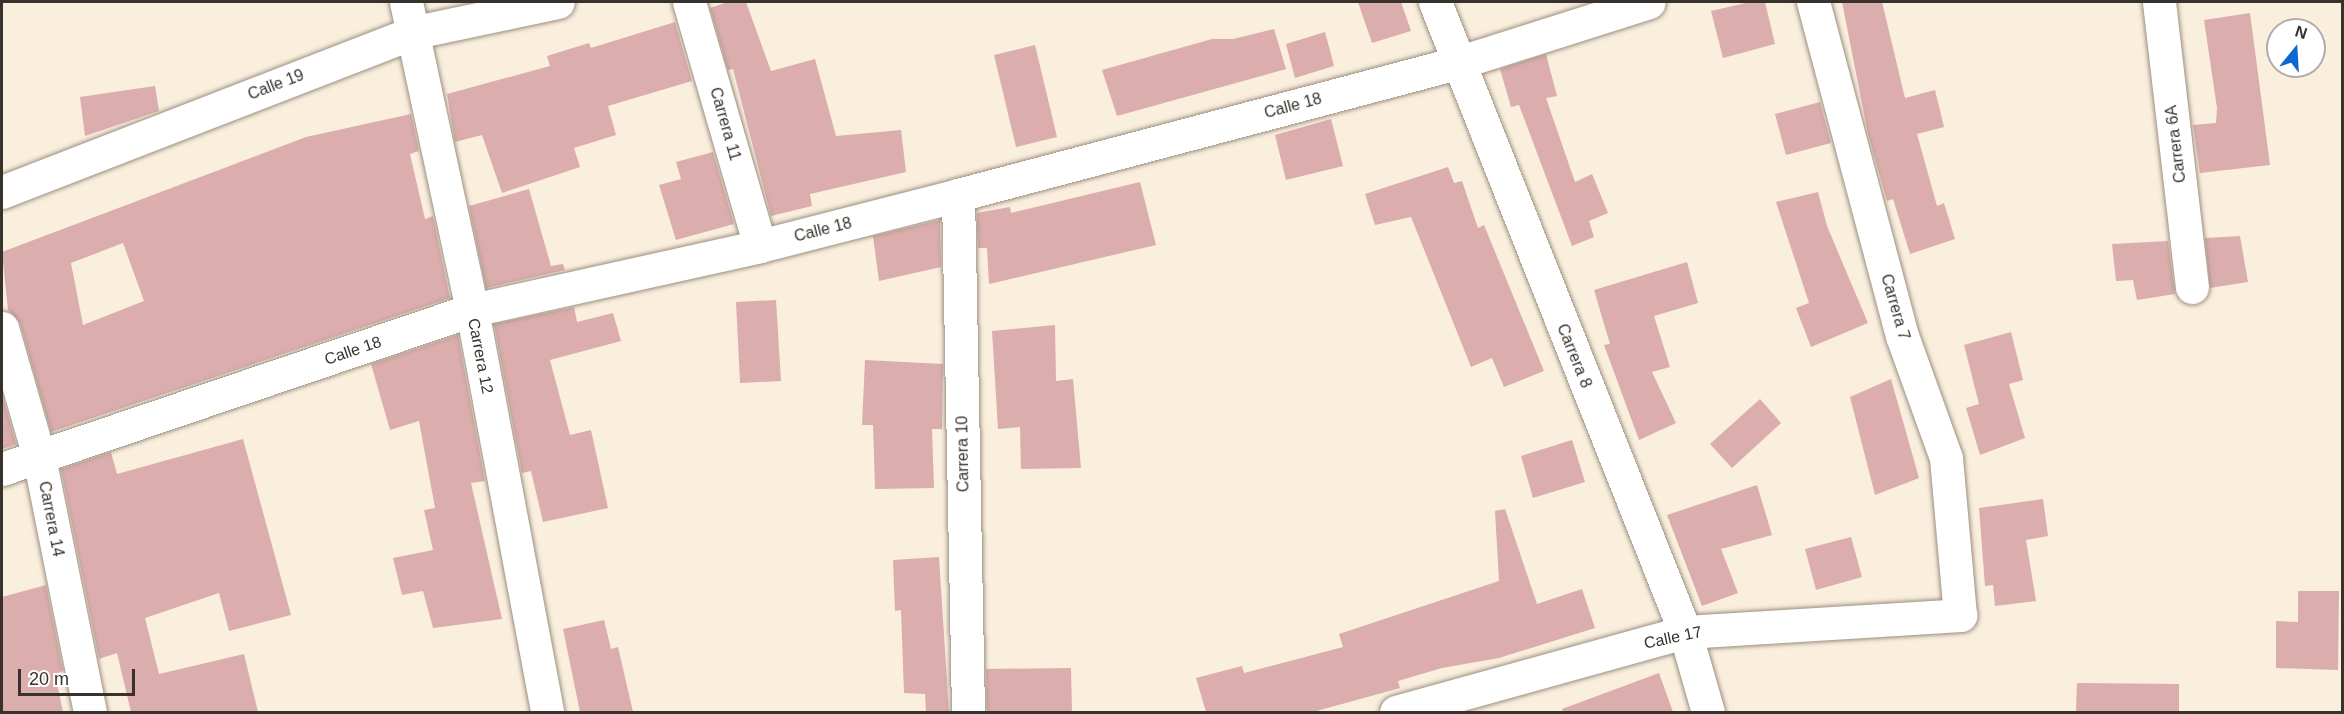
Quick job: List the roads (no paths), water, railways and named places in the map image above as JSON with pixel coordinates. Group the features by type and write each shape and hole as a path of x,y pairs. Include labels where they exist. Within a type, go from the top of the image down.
{"street":[{"name":"Carrera 12","path":"406,2 472,310 547,712"},
{"name":"Calle 19","path":"2,192 411,33 558,2"},
{"name":"Carrera 11","path":"690,2 760,246"},
{"name":"Carrera 8","path":"1435,2 1457,63 1684,632 1708,712"},
{"name":"Calle 18","path":"2,469 472,310 760,246 958,195 1457,63 1649,2"},
{"name":"Carrera 7","path":"1814,2 1902,336 1946,458 1960,615"},
{"name":"Carrera 6A","path":"2159,2 2192,286"},
{"name":"Carrera 10","path":"958,195 968,712"},
{"name":"Carrera 14","path":"2,328 39,457 90,712"},
{"name":"Calle 17","path":"1396,712 1684,632 1960,615"}]}
